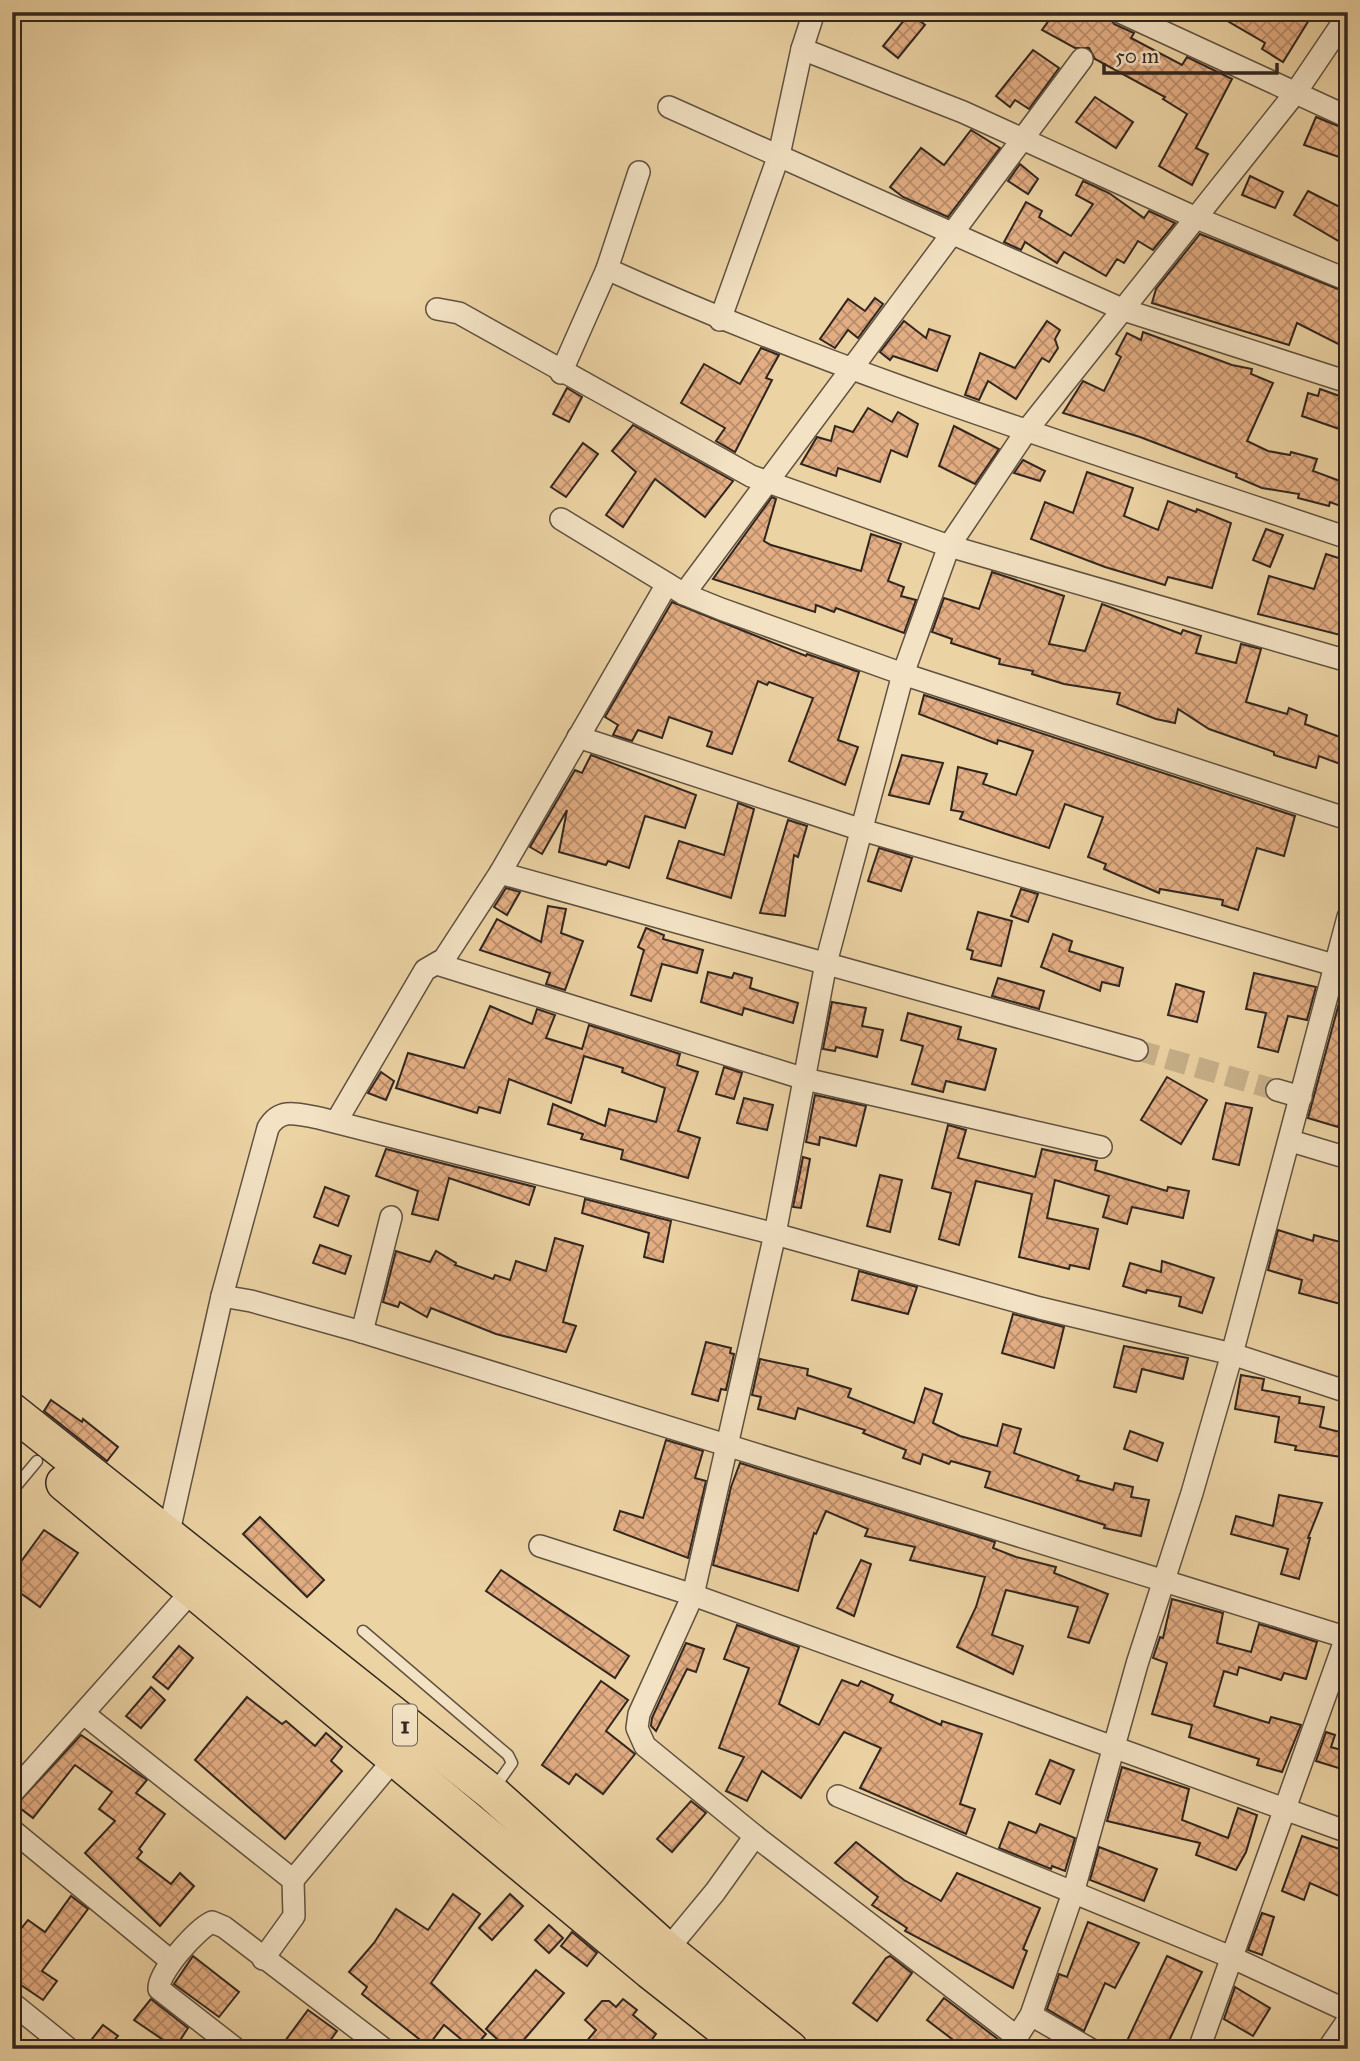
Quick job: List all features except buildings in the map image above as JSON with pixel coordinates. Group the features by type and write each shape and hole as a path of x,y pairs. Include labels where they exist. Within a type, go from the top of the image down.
{"highway":[{"name":"1","path":"12,1411 491,1792 667,1950 790,2049"},
{"name":"1","path":"25,1450 191,1592 650,1971 749,2049"}],"street":[{"path":"720,320 779,155 802,49 814,12"},
{"path":"1120,12 1348,117"},
{"path":"1348,15 1296,92 1027,430 950,546 903,674 826,963 775,1234 693,1595 639,1714 639,1736 645,1746 1013,2043 1031,2015 1073,1893 1161,1582 1192,1493 1232,1354 1301,1097 1340,968 1348,917"},
{"path":"802,49 963,112 1194,217 1348,280"},
{"path":"327,1120 425,970 438,964 499,873 578,737 675,589 767,482 849,368 1082,59"},
{"path":"669,107 1124,310 1348,382"},
{"path":"561,373 607,269 639,172"},
{"path":"607,269 720,320 849,368 1348,538"},
{"path":"438,309 459,313 561,373 767,482 950,546 1348,661"},
{"path":"561,519 675,589 903,674 1348,819"},
{"path":"578,737 862,830 1340,968"},
{"path":"499,873 1138,1050"},
{"path":"438,964 805,1079 1101,1147"},
{"path":"1277,1090 1301,1097"},
{"path":"168,1536 238,1299 268,1128 277,1115 294,1113 327,1120 775,1234 1076,1317 1232,1354 1348,1392"},
{"path":"1291,1140 1348,1158"},
{"path":"362,1332 391,1217"},
{"path":"238,1299 362,1332 1161,1582 1347,1636 1199,2049"},
{"path":"540,1546 693,1595 1348,1832"},
{"path":"12,1793 191,1592"},
{"path":"84,1714 293,1880"},
{"path":"262,1959 295,1916 293,1880 395,1758"},
{"path":"838,1796 1231,1957 1348,2011"},
{"path":"12,1830 171,1961"},
{"path":"667,1950 715,1892 755,1836"},
{"path":"236,2049 159,1989 160,1979 171,1961 212,1922 224,1927 262,1959 384,2049"},
{"path":"12,2003 69,2049"},
{"path":"1031,2015 1090,2049"},
{"path":"1328,2049 1348,2020"}],"lane":[{"path":"12,1491 25,1450"},
{"path":"363,1631 509,1755 512,1763 510,1769 491,1792"}],"tunnel":[{"path":"1137,1050 1277,1090"}]}
